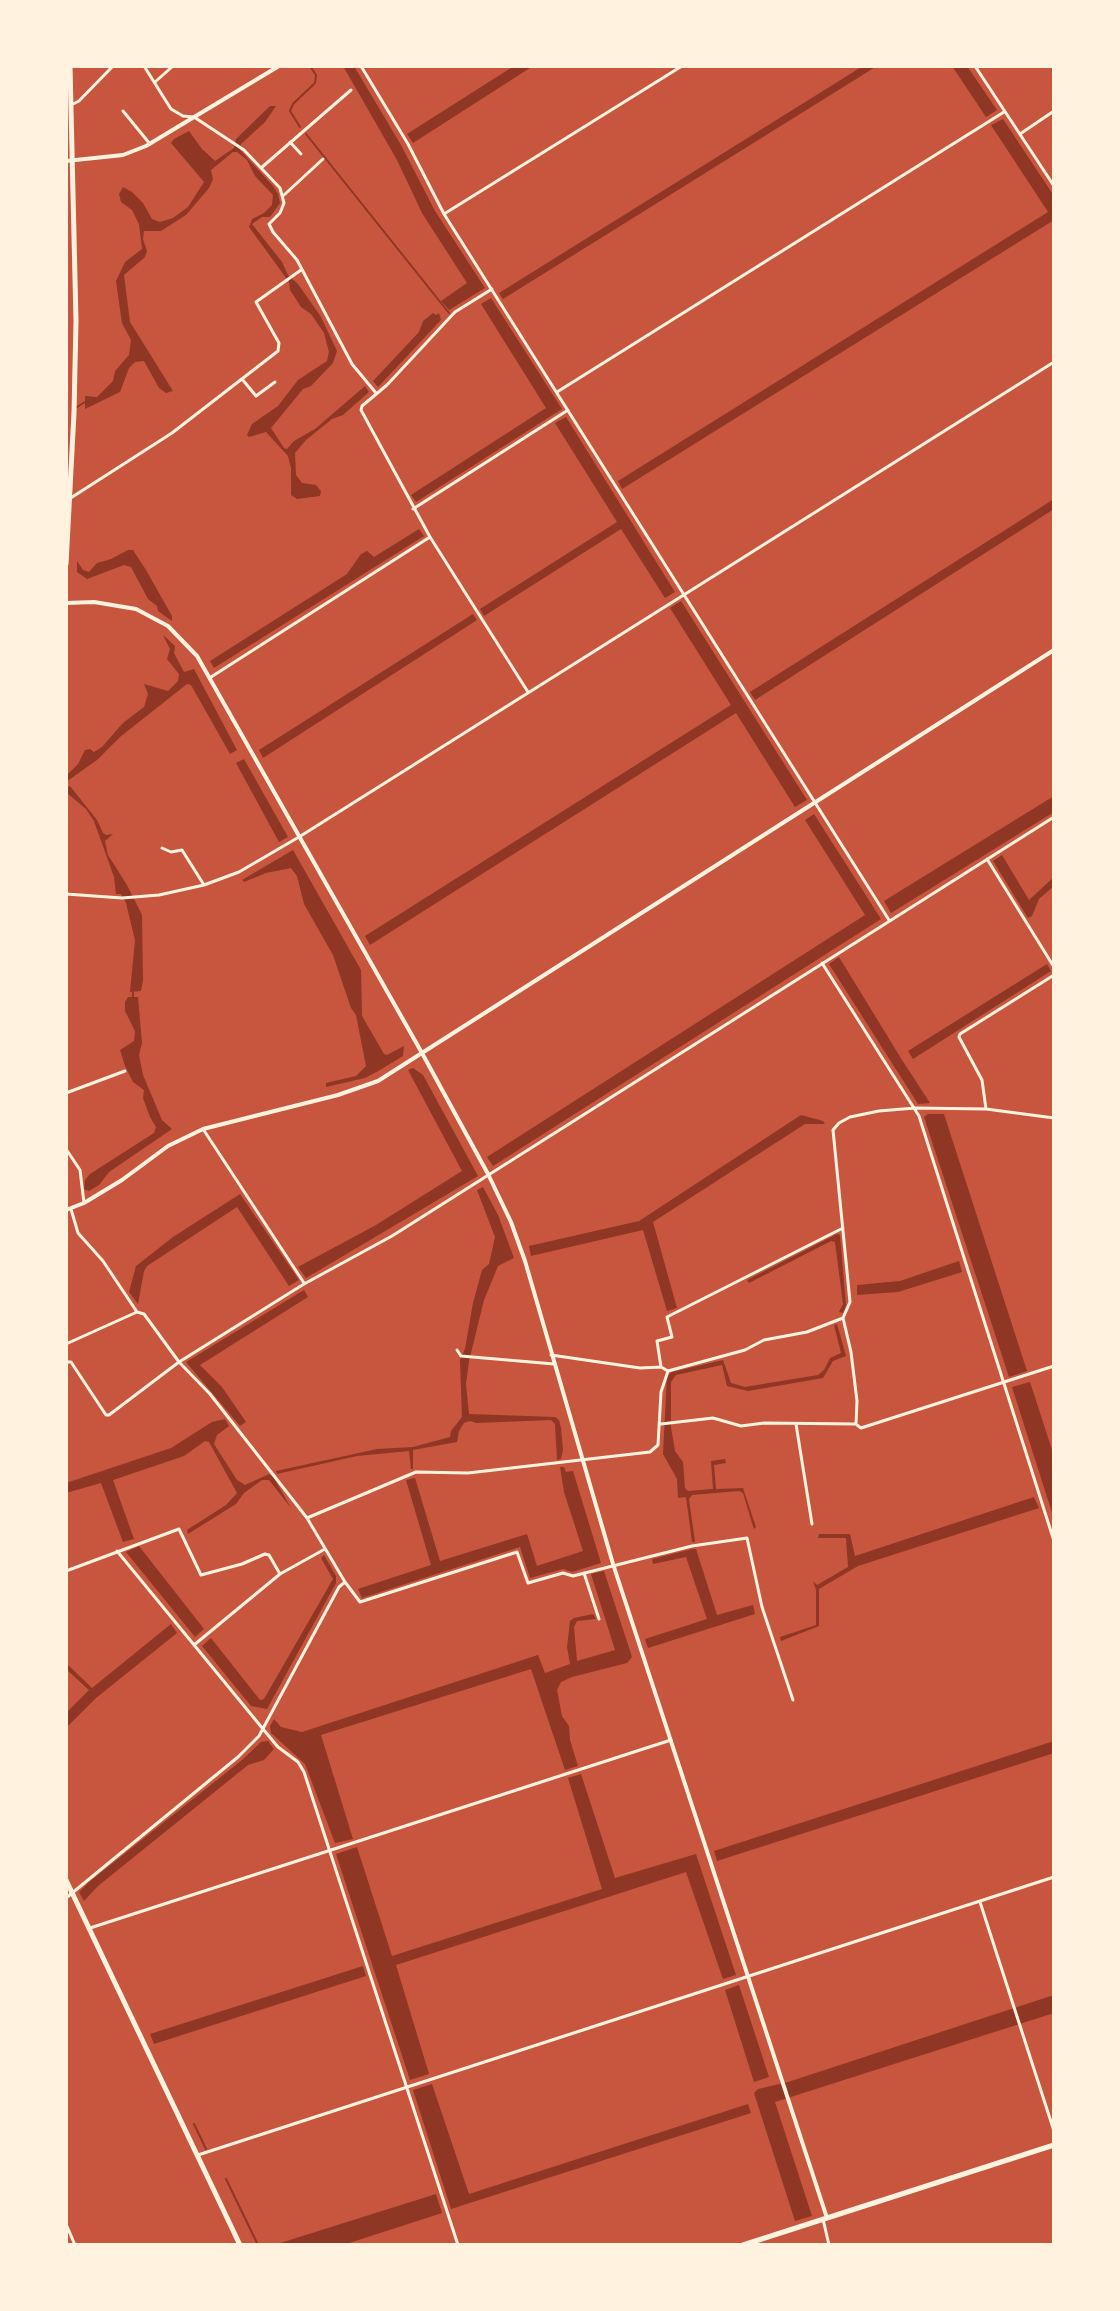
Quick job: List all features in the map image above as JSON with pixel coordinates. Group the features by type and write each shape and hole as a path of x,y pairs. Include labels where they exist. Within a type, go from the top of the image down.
{"main road":[{"path":"66,564 75,406 76,321 69,160 70,66"},
{"path":"66,1880 240,2245"},
{"path":"743,2245 1054,2145"}],"street":[{"path":"71,105 79,101 113,66"},
{"path":"144,66 171,109 183,116 194,117 242,149 284,195 280,213 269,224 297,260 352,364 376,393"},
{"path":"155,82 173,66"},
{"path":"69,160 123,155 150,144 279,66"},
{"path":"361,66 408,144 444,214 889,920"},
{"path":"444,214 682,66"},
{"path":"975,66 1054,186"},
{"path":"261,168 351,90"},
{"path":"123,111 150,144"},
{"path":"1020,134 1054,111"},
{"path":"557,392 1004,112"},
{"path":"290,142 301,154"},
{"path":"284,195 323,159"},
{"path":"66,225 73,223"},
{"path":"68,500 172,433 280,348 256,302 301,270"},
{"path":"492,289 455,312 361,410 413,509 528,692"},
{"path":"66,894 133,898 178,892 239,872 1054,362"},
{"path":"242,379 256,396 275,382"},
{"path":"413,509 568,410"},
{"path":"210,678 430,537"},
{"path":"66,603 112,604 136,609 155,618 185,641 210,678 488,1174 520,1246 613,1564 780,2077 825,2219 829,2245"},
{"path":"137,1312 103,1261 78,1233 68,1209 122,1180 168,1146 203,1129 365,1087 1054,650"},
{"path":"66,1362 71,1362 106,1415 109,1415 179,1362 304,1284 392,1236 1054,817"},
{"path":"162,848 171,852 182,850 204,885"},
{"path":"987,859 1054,967"},
{"path":"822,963 915,1108 1054,1541"},
{"path":"986,1109 982,1080 960,1034 1054,975"},
{"path":"66,1093 125,1071"},
{"path":"856,1424 857,1401 851,1352 843,1318 850,1302 833,1130 850,1117 915,1108 986,1109 1054,1118"},
{"path":"203,1129 304,1284"},
{"path":"66,1149 80,1170 84,1203"},
{"path":"661,1367 657,1341 672,1337 667,1317 843,1228"},
{"path":"66,1344 137,1312 144,1314 179,1362 210,1394 307,1518 360,1602 517,1552 528,1583 563,1573 573,1576 692,1546 747,1538 762,1607 793,1700"},
{"path":"551,1355 640,1368 661,1367 668,1371 745,1350 764,1340 807,1332 843,1318"},
{"path":"457,1350 461,1356 554,1364"},
{"path":"662,1424 713,1418 741,1426 764,1423 856,1424 861,1428 1054,1366"},
{"path":"307,1518 416,1472 468,1473 650,1452 658,1445 662,1424 661,1392 668,1371"},
{"path":"796,1424 812,1524"},
{"path":"66,1571 179,1529 201,1575 265,1554 269,1555 280,1574"},
{"path":"194,1645 280,1574 325,1549"},
{"path":"117,1551 278,1747 298,1762 304,1772 458,2245"},
{"path":"584,1573 599,1619"},
{"path":"66,1898 238,1757 263,1729 339,1587 345,1582"},
{"path":"90,1928 671,1740"},
{"path":"198,2155 1054,1877"},
{"path":"980,1902 1054,2131"},
{"path":"66,2224 75,2245"}],"shaded area":[{"path":"343,66 354,66 401,145 435,211 485,288 449,310 441,301 467,283 422,213 397,160"},
{"path":"514,66 533,66 413,143 407,134"},
{"path":"863,66 877,66 503,299 499,293"},
{"path":"952,66 967,66 997,110 986,117"},
{"path":"270,106 276,106 265,122 241,144 240,150 273,186 280,203 270,217 262,217 252,224 321,317 337,351 333,363 311,386 303,389 271,428 287,449 365,386 369,392 343,415 332,419 306,440 295,453 296,475 302,483 316,485 321,491 320,496 297,499 291,495 288,456 266,432 247,435 252,424 278,406 298,380 327,361 329,352 324,333 311,314 301,307 290,290 289,282 249,227 252,219 272,205 273,195 255,176 247,160 237,152 211,170 213,179 209,188 186,215 161,231 144,231 145,257 124,275 130,322 173,391 166,393 159,388 144,361 135,362 129,368 120,392 85,409 85,396 97,397 113,381 115,371 129,355 131,340 122,323 116,281 125,262 142,249 139,224 132,210 121,202 119,194 123,187 143,203 152,219 160,222 173,218 188,207 204,182 171,143 174,139 189,131 215,161 234,148 236,139"},
{"path":"1003,119 1054,196 1054,220 622,489 618,481 1048,212 991,125"},
{"path":"491,298 562,409 416,502 411,495 546,408 481,304"},
{"path":"433,313 439,313 441,320 378,387 373,381"},
{"path":"566,417 675,592 665,598 621,529 484,616 480,609 617,522 555,423"},
{"path":"1054,499 1054,509 755,700 750,692"},
{"path":"419,529 424,536 214,668 210,661 347,574 361,554 367,551 374,557"},
{"path":"133,550 146,570 172,621 148,599 131,567 124,565 87,579 77,572 77,561 83,570 89,572 97,563"},
{"path":"681,601 807,800 795,807 736,713 370,945 365,936 731,705 670,608"},
{"path":"473,614 477,620 263,758 259,750"},
{"path":"163,635 175,646 174,653 184,672 194,669 237,750 230,754 191,685 187,684 120,737 97,760 66,782 66,776 78,764 85,750 94,752 102,747 123,723 144,707 148,694 144,684 168,691 178,681 179,674 167,659 170,649"},
{"path":"244,759 288,837 279,842 236,763"},
{"path":"70,786 97,820 103,833 113,834 105,841 108,855 142,915 141,991 130,992 135,940 126,903 121,894 116,894 114,877 94,821 86,809 67,793 66,788"},
{"path":"1054,796 1054,812 891,913 884,901"},
{"path":"814,814 881,919 493,1166 487,1157 865,915 805,820"},
{"path":"293,850 361,970 362,1016 384,1054 404,1046 403,1056 365,1078 326,1087 326,1083 356,1076 366,1066 356,1015 333,955 304,904 297,876 291,868 244,882 242,880"},
{"path":"1002,855 1029,900 1054,877 1054,886 1039,899 1032,916 1028,918 993,861"},
{"path":"839,957 930,1103 918,1104 829,964"},
{"path":"1047,964 1051,971 913,1059 908,1051"},
{"path":"128,997 138,997 142,1043 139,1055 143,1075 162,1120 172,1129 109,1172 99,1185 89,1191 84,1189 85,1180 90,1174 154,1133 156,1127 143,1098 144,1090 133,1082 120,1050 134,1041 135,1031 125,1011"},
{"path":"413,1068 423,1075 478,1176 306,1278 298,1267 376,1225 462,1171 408,1070"},
{"path":"944,1114 1027,1371 1009,1377 924,1117"},
{"path":"801,1115 825,1124 805,1124 653,1222 677,1308 667,1311 643,1230 531,1256 529,1246 639,1221"},
{"path":"483,1187 498,1215 514,1258 498,1266 484,1300 469,1361 466,1384 469,1414 555,1417 561,1428 561,1459 557,1460 555,1424 551,1420 470,1421 464,1423 459,1431 457,1442 413,1450 413,1469 409,1451 357,1456 277,1474 276,1471 377,1449 413,1447 450,1437 462,1417 460,1360 482,1270 489,1264 495,1237 477,1190"},
{"path":"240,1194 299,1280 289,1286 237,1207 147,1266 138,1304 129,1292 136,1266 173,1237"},
{"path":"840,1235 846,1305 843,1313 839,1312 843,1304 835,1242 831,1241 749,1283 747,1280"},
{"path":"959,1261 962,1272 898,1292 857,1295 857,1285 900,1281"},
{"path":"304,1290 308,1297 200,1365 222,1387 246,1422 240,1426 186,1362"},
{"path":"837,1324 846,1356 833,1361 823,1378 748,1391 727,1386 722,1365 676,1375 671,1382 671,1427 675,1451 683,1462 685,1488 688,1491 713,1489 711,1461 725,1459 726,1463 714,1465 716,1489 743,1488 756,1527 754,1529 743,1493 739,1491 692,1495 689,1499 695,1542 692,1542 686,1497 678,1498 677,1479 663,1454 667,1376 672,1372 723,1360 731,1383 745,1387 818,1375 830,1358 841,1353 834,1325"},
{"path":"1030,1382 1054,1456 1054,1519 1012,1387"},
{"path":"225,1419 229,1426 217,1435 214,1444 237,1480 245,1485 269,1474 291,1508 269,1480 262,1480 244,1493 236,1504 188,1534 187,1530 226,1505 237,1493 209,1442 205,1441 184,1456 113,1480 134,1539 123,1542 101,1483 66,1493 66,1483 171,1448 212,1422"},
{"path":"560,1467 564,1467 566,1472 573,1471 601,1563 572,1572 563,1569 530,1578 520,1547 362,1598 358,1589 431,1565 406,1480 415,1478 440,1561 527,1534 537,1566 583,1551 564,1492"},
{"path":"1034,1497 1039,1508 858,1566 819,1589 819,1626 781,1641 780,1637 816,1625 813,1581 817,1585 848,1567 846,1538 818,1538 819,1534 850,1534 855,1556"},
{"path":"139,1546 204,1629 195,1637 126,1552"},
{"path":"696,1549 717,1615 753,1605 755,1614 648,1648 645,1639 707,1619 686,1557 653,1564 652,1559"},
{"path":"324,1555 336,1576 336,1583 267,1709 251,1706 202,1646 211,1638 260,1700 264,1699 333,1579 321,1558"},
{"path":"604,1571 632,1657 627,1663 572,1677 561,1682 557,1690 578,1766 565,1770 531,1669 321,1735 353,1839 335,1843 305,1764 271,1733 270,1726 274,1719 281,1727 302,1732 538,1655 545,1673 570,1664 567,1647 570,1621 593,1614 596,1619 577,1621 574,1627 577,1661 615,1650 591,1574"},
{"path":"171,1624 177,1633 96,1698 66,1728 66,1713 89,1690 66,1669 66,1663 92,1688"},
{"path":"268,1741 274,1749 264,1760 248,1765 98,1886 84,1901 79,1892 89,1882 261,1742"},
{"path":"1054,1741 1054,1753 717,1861 714,1851"},
{"path":"581,1774 615,1878 696,1854 736,1975 723,1979 686,1872 396,1965 429,2074 410,2080 336,1854 357,1847 392,1956 602,1889 568,1778"},
{"path":"363,1966 366,1976 154,2044 150,2034"},
{"path":"739,1985 769,2077 754,2082 725,1990"},
{"path":"1054,1995 1054,2013 775,2102 812,2216 795,2221 754,2093 758,2089 788,2082"},
{"path":"432,2084 469,2194 748,2104 751,2113 451,2209 413,2090"},
{"path":"436,2194 442,2213 343,2245 274,2245"}],"waterway":[{"path":"300,127 290,111 293,104 315,83 316,75 310,66"},
{"path":"306,134 449,313"},
{"path":"77,407 85,402"},
{"path":"133,992 133,997"},
{"path":"194,2124 206,2149"},
{"path":"226,2179 258,2245"}]}
